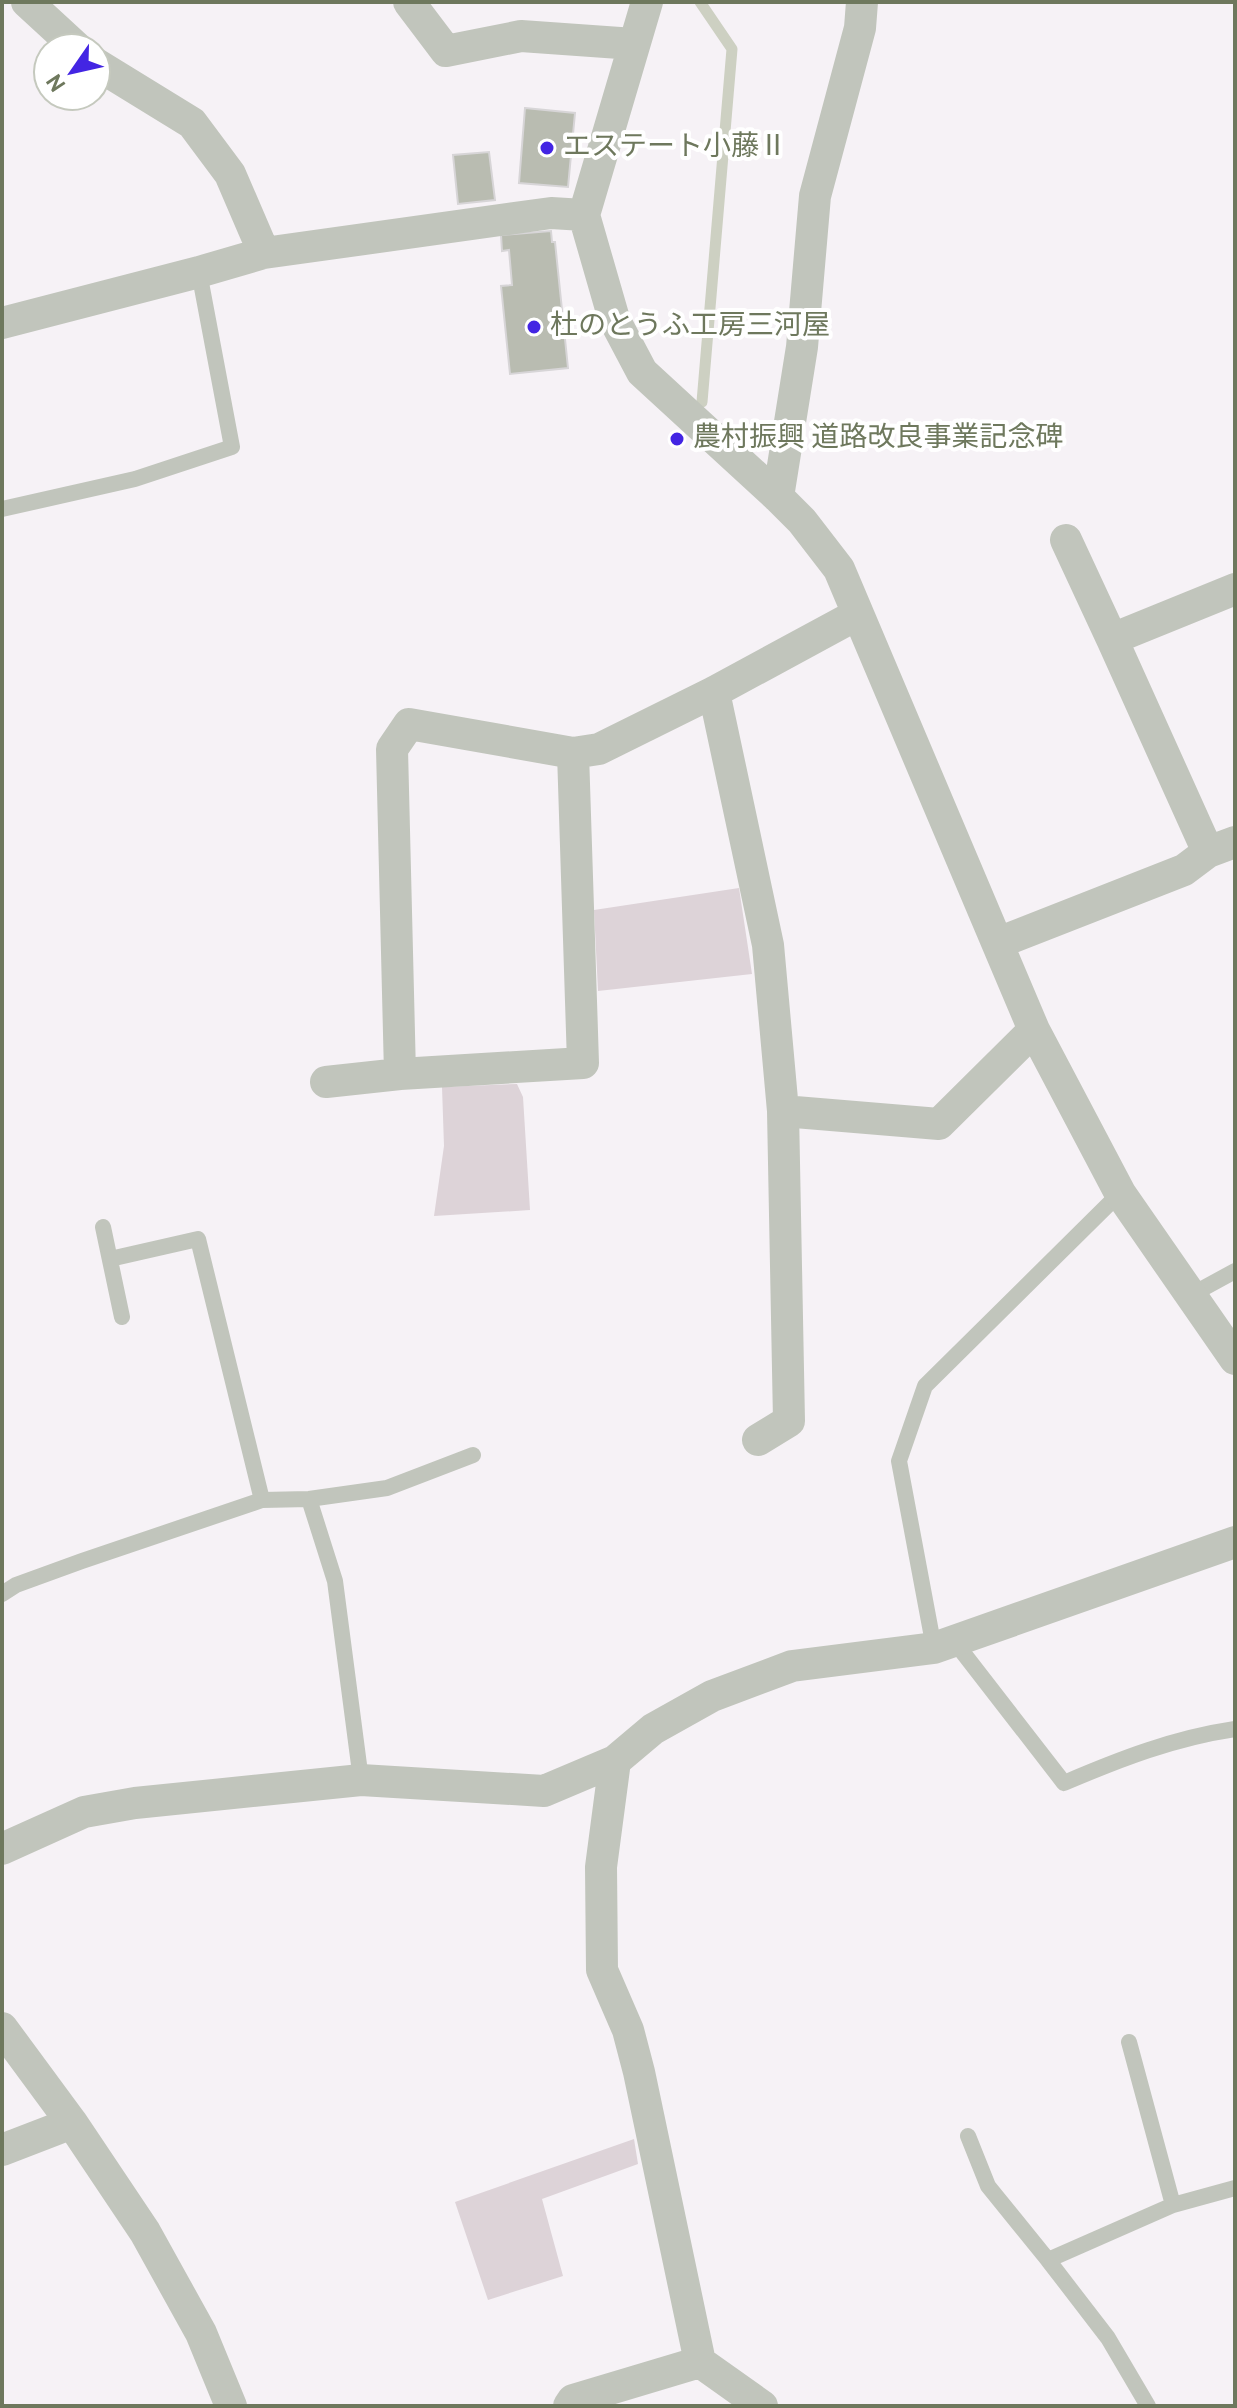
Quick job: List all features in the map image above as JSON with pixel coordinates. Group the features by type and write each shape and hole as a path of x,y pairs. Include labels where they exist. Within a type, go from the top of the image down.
{"street":[{"path":"27,2 60,32"},
{"path":"409,2 446,51 521,36 634,44"},
{"path":"647,2 584,215 614,319 642,372 674,405 778,497 802,521 839,569 1034,1030 1120,1193 1235,1359"},
{"path":"778,497 802,347 815,196 860,28 862,2"},
{"path":"112,74 192,123 230,174 264,253"},
{"path":"2,323 264,253 551,213 584,215"},
{"path":"998,943 1184,870 1221,847 1112,639 1066,540"},
{"path":"1112,639 1235,589"},
{"path":"400,1074 392,749 409,724 573,753 599,749 714,692 858,614"},
{"path":"714,692 768,945 783,1111 789,1421 758,1440"},
{"path":"326,1082 400,1074 583,1063 573,753"},
{"path":"783,1111 939,1124 1034,1030"},
{"path":"2,1849 84,1812 135,1803 361,1780 544,1791 615,1761 653,1729 712,1696 792,1666 944,1645 1235,1542"},
{"path":"615,1761 601,1867 602,1970 628,2030 639,2072 700,2362 762,2406"},
{"path":"2,2028 72,2123 145,2232 201,2333 231,2406"},
{"path":"2,2150 72,2123"},
{"path":"569,2406 573,2400 700,2362"}],"lane":[{"path":"2,509 135,479 232,447 199,272"},
{"path":"1120,1193 925,1386 899,1461 944,1645 1064,1783 1132,1754 1200,1734 1235,1729"},
{"path":"103,1227 122,1317"},
{"path":"110,1259 198,1239 262,1500"},
{"path":"1191,1295 1235,1271"},
{"path":"2,1594 16,1585 262,1500 309,1499 387,1488 473,1455"},
{"path":"309,1499 335,1581 361,1780"},
{"path":"1129,2042 1173,2205"},
{"path":"968,2136 988,2186 1108,2338 1148,2406"},
{"path":"1048,2260 1173,2205 1235,2188"}],"shaded area":[{"path":"739,888 752,974 598,991 594,910"},
{"path":"517,1084 523,1097 530,1210 434,1216 444,1146 442,1087"},
{"path":"634,2139 638,2164 542,2199 563,2276 488,2300 455,2202"}],"building":[{"name":"エステート小藤Ⅱ","path":"525,108 575,113 568,187 519,183"},
{"name":"エステート小藤Ⅱ","path":"489,152 495,200 458,204 453,155"},
{"name":"杜のとうふ工房三河屋","path":"551,231 552,242 555,242 568,368 510,374 501,286 512,285 509,250 502,251 501,235"}],"waterway":[{"path":"700,2 732,49 702,402"}],"place":[{"name":"エステート小藤Ⅱ","path":"547,148"},
{"name":"杜のとうふ工房三河屋","path":"534,327"},
{"name":"農村振興 道路改良事業記念碑","path":"677,439"}]}
